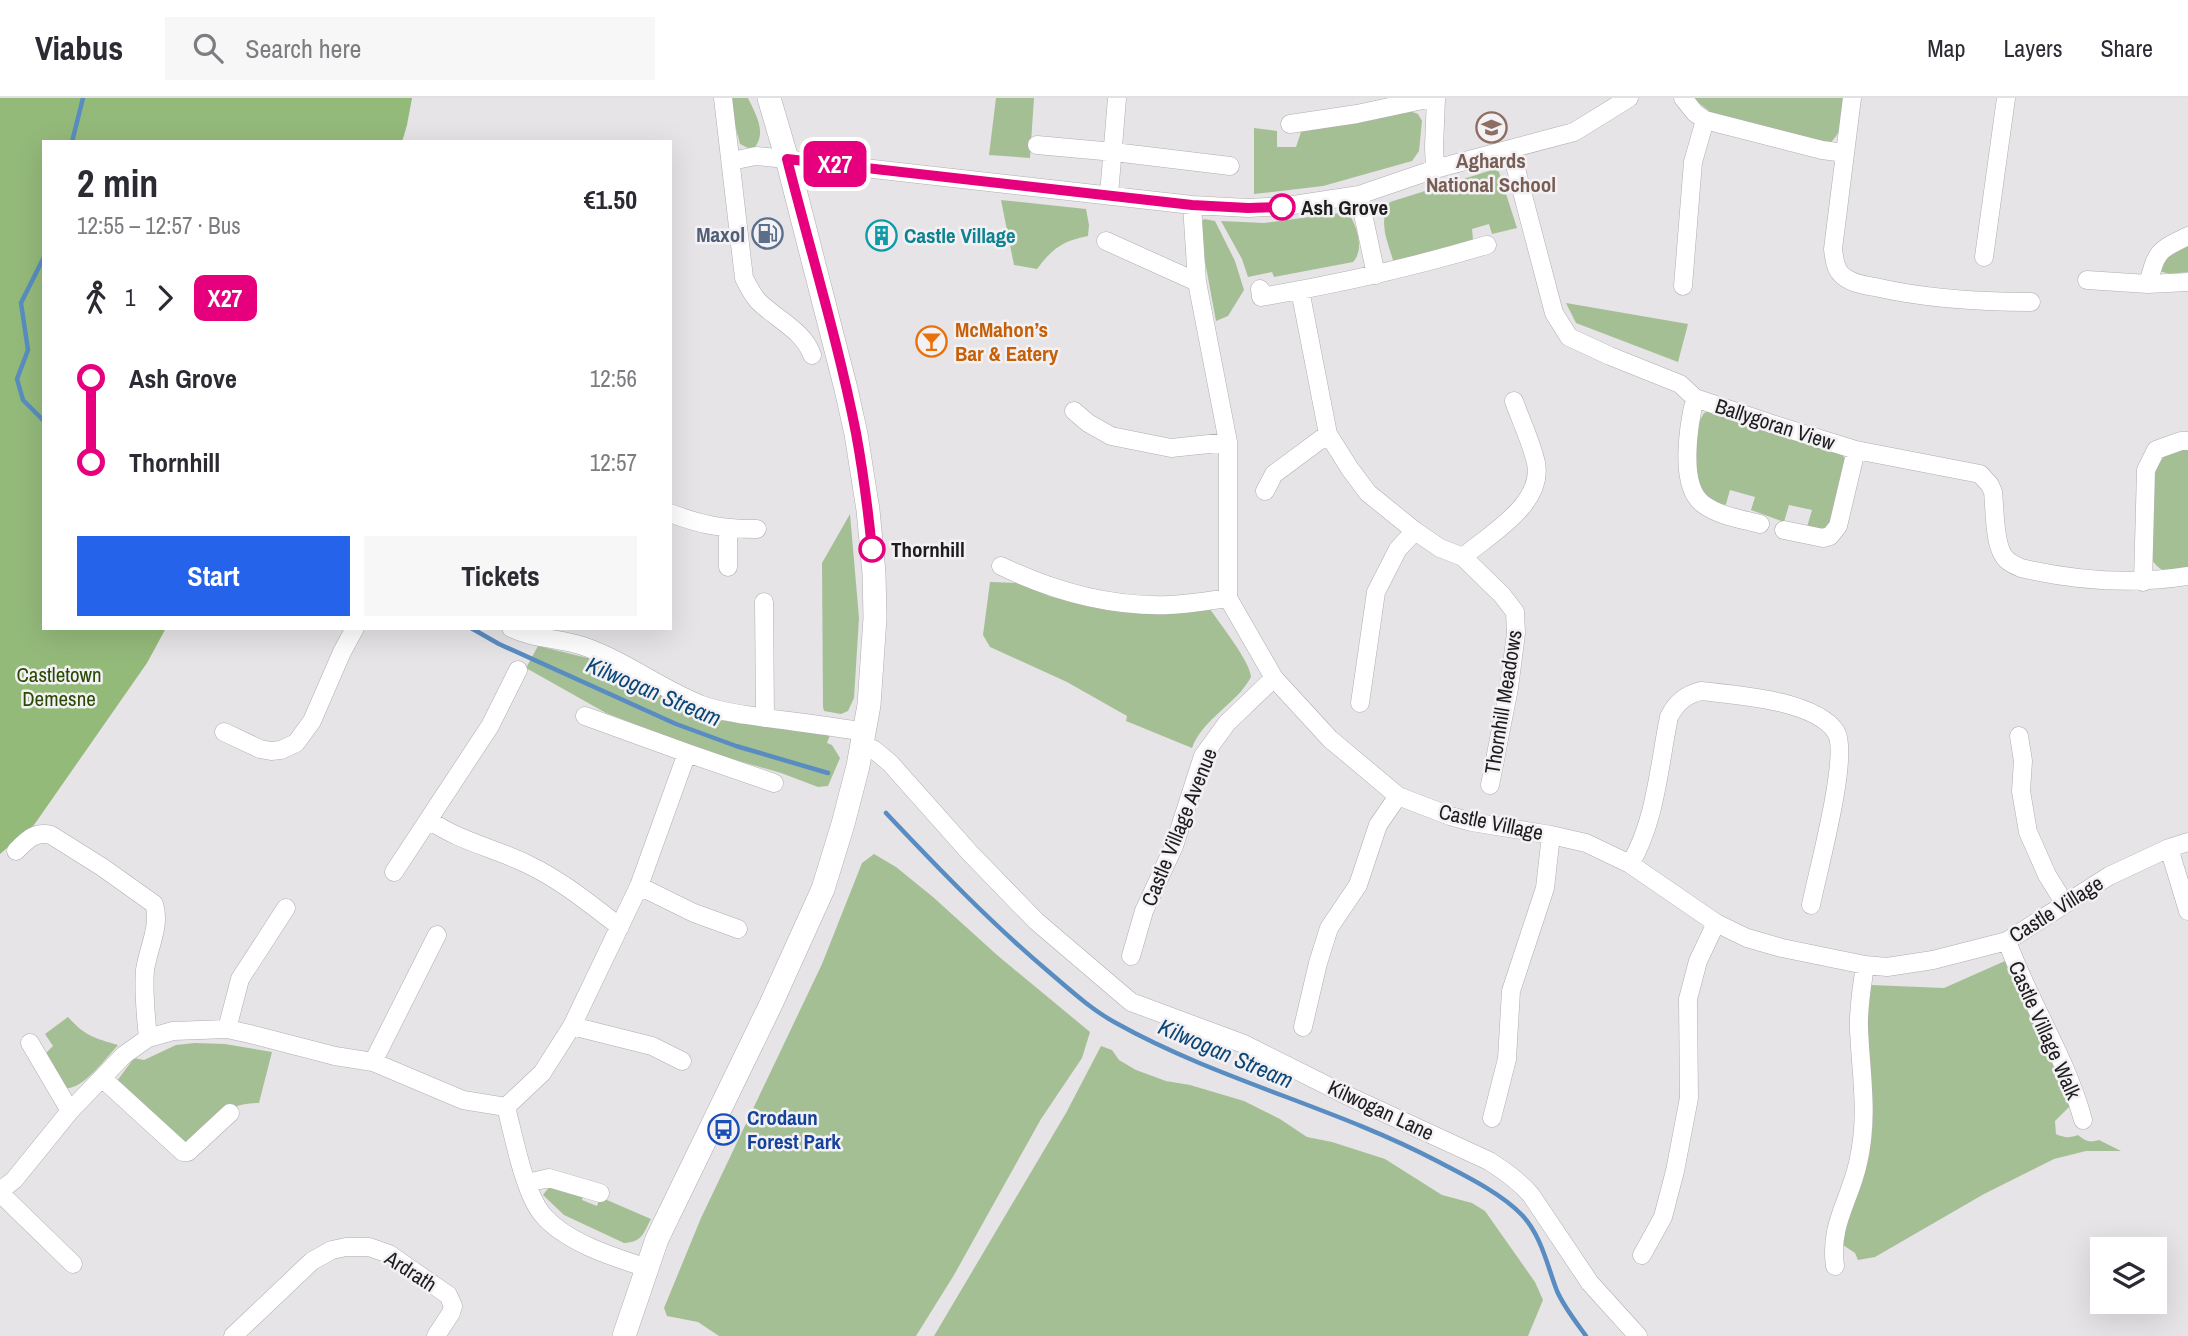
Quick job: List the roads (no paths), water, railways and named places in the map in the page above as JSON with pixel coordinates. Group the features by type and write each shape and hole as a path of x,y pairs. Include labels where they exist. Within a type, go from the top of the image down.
{"main road":[{"path":"624,1336 671,1209 771,1004 823,889 843,824 864,739 869,705 875,618 874,573 868,510 856,434 787,159 769,98"}],"street":[{"path":"723,98 744,278 759,301 808,343 812,355"},
{"path":"1109,195 1117,98"},
{"path":"1290,124 1434,98 1435,169"},
{"path":"731,161 756,156 1192,205 1248,208 1287,206 1359,195 1435,169 1574,132 1629,98"},
{"path":"1683,98 1704,120 1822,150 1845,153"},
{"path":"1853,98 1833,249 1833,258 1840,274 1855,282 1907,294 1968,301 2031,302"},
{"path":"1984,257 2006,98"},
{"path":"1684,286 1693,162 1704,120"},
{"path":"1037,145 1230,166"},
{"name":"Ballygoran View","path":"1511,150 1554,313 1569,337 1680,384 1695,398 1856,450 1980,474 1993,492 1999,547 2009,562 2021,568 2123,582 2188,576"},
{"path":"1359,195 1376,275"},
{"name":"Castle Village","path":"1192,205 1198,282 1228,442 1228,598 1274,678 1330,739 1398,796 1472,822 1551,835 1586,844 1630,864 1716,923 1747,937 1782,948 1887,967 1933,960 2007,941 2109,876 2188,842"},
{"path":"2148,284 2154,258 2162,248 2188,236"},
{"path":"1106,242 1198,282"},
{"path":"1260,289 1261,297 1300,290 1376,275 1487,245"},
{"path":"2087,280 2148,284 2188,282"},
{"name":"Thornhill Meadows","path":"1300,290 1328,434 1350,469 1368,493 1415,531 1440,548 1463,557 1502,595 1517,618 1503,725 1490,785"},
{"name":"Ballygoran View","path":"1695,398 1688,433 1691,486 1701,503 1722,514 1760,524"},
{"path":"1463,557 1521,508 1534,489 1536,463 1514,401"},
{"path":"1074,411 1088,423 1111,436 1171,448 1228,442"},
{"path":"1265,491 1275,474 1328,434"},
{"path":"2143,582 2146,470 2156,450 2188,440"},
{"name":"Ballygoran View","path":"1784,530 1823,538 1830,536 1838,526 1856,450"},
{"path":"672,514 693,522 729,529 757,528"},
{"path":"727,567 729,529"},
{"path":"1360,703 1376,592 1398,549 1415,531"},
{"path":"1001,566 1056,589 1130,603 1167,605 1228,598"},
{"path":"764,602 765,718"},
{"path":"236,733 260,749 271,751 289,747 302,738 354,630"},
{"path":"516,630 523,633 553,634 626,664 702,705 725,712 864,739"},
{"path":"394,872 490,726 518,670"},
{"name":"Castle Village Avenue","path":"1131,956 1144,911 1174,846 1203,757 1227,723 1274,678"},
{"path":"1630,864 1647,824 1669,717 1682,699 1690,693 1701,691 1783,704 1815,714 1828,723 1840,740 1834,803 1811,905"},
{"path":"585,716 774,783"},
{"path":"2019,736 2024,761 2021,791 2028,832 2047,875 2065,904"},
{"name":"Kilwogan Lane","path":"864,739 890,763 970,853 1036,921 1131,1002 1244,1044 1489,1161 1521,1184 1590,1283 1638,1336"},
{"path":"506,1107 542,1073 572,1026 639,886 687,753"},
{"path":"1303,1027 1329,928 1358,886 1378,825 1398,796"},
{"path":"429,820 453,834 550,875 620,927"},
{"path":"16,850 31,836 51,835 155,904 156,918 144,986 148,1038"},
{"path":"1492,1118 1507,1059 1511,991 1545,888 1551,835"},
{"path":"2169,848 2188,911"},
{"path":"639,886 694,914 738,929"},
{"path":"227,1029 240,979 286,908"},
{"path":"1642,1255 1664,1217 1675,1171 1689,1098 1688,999 1698,961 1716,923"},
{"path":"373,1062 438,935"},
{"name":"Castle Village Walk","path":"2007,941 2017,968 2069,1077 2083,1120"},
{"path":"1835,1266 1832,1251 1834,1236 1858,1165 1865,1127 1859,1027 1865,965"},
{"path":"572,1026 652,1046 682,1062"},
{"path":"73,1264 0,1192 14,1180 70,1111 130,1050 148,1038 173,1031 227,1029 335,1056 373,1062 463,1100 506,1107"},
{"path":"30,1043 70,1111"},
{"path":"102,1078 183,1152 188,1152 230,1113"},
{"path":"506,1107 527,1183 541,1213 556,1229 603,1252 647,1268"},
{"path":"527,1183 549,1178 600,1193"},
{"name":"Ardrath","path":"233,1336 312,1261 332,1250 361,1246 389,1254 448,1295 453,1306 451,1313 436,1336"}],"waterway":[{"path":"72,140 83,98"},
{"path":"42,261 21,303 28,350 17,379 23,400 42,419"},
{"name":"Kilwogan Stream","path":"474,630 499,644 676,724 736,746 828,773"},
{"name":"Kilwogan Stream","path":"886,813 1006,934 1073,993 1107,1018 1195,1061 1398,1142 1470,1178 1504,1199 1522,1215 1534,1232 1557,1291 1586,1336"}],"place":[{"name":"Aghards National School","path":"1491,128"},
{"name":"Ash Grove","path":"1282,207"},
{"name":"Maxol","path":"768,234"},
{"name":"Castle Village","path":"881,235"},
{"name":"McMahon’s Bar & Eatery","path":"932,341"},
{"name":"Thornhill","path":"872,549"},
{"name":"Crodaun Forest Park","path":"724,1129"}],"park label":[{"name":"Castletown Demesne","path":"59,686"}]}
